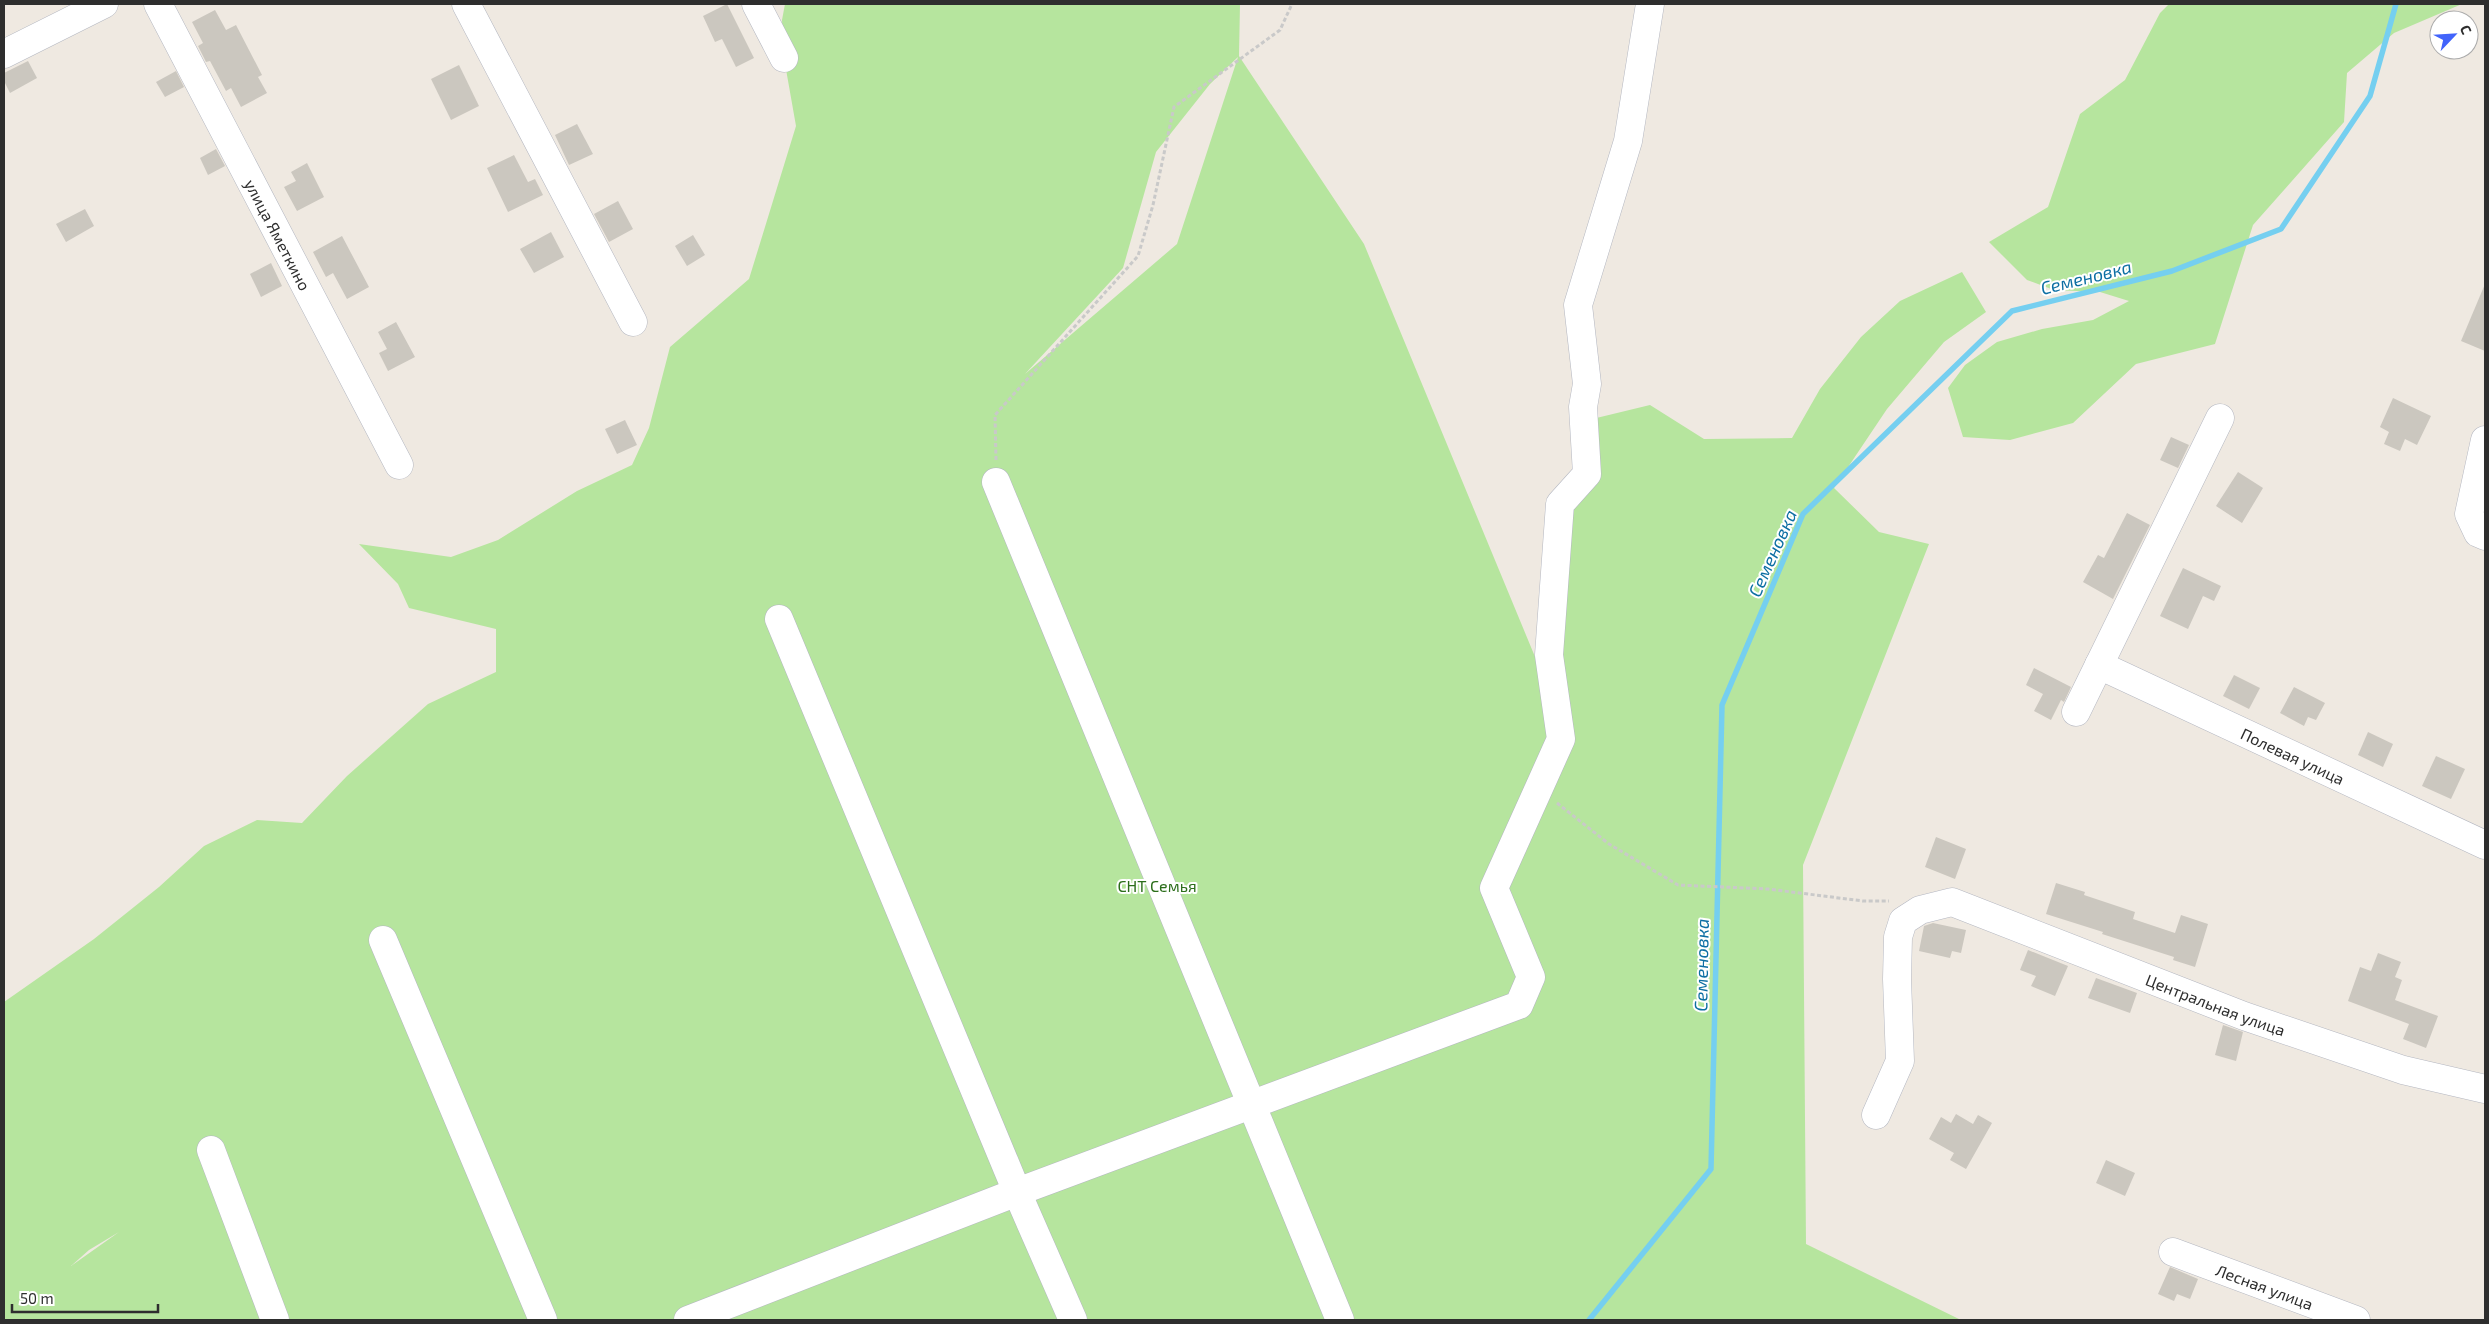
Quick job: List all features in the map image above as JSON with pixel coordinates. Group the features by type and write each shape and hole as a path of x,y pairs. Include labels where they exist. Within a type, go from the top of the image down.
{"street":[{"path":"4,54 104,4"},
{"name":"улица Яметкино","path":"158,4 399,465"},
{"path":"466,4 633,322"},
{"path":"756,4 784,58"},
{"path":"688,1320 1017,1192 1519,1005 1531,977 1494,888 1561,739 1549,655 1560,504 1588,474 1583,407 1587,384 1578,305 1628,141 1650,4"},
{"path":"2076,712 2220,418"},
{"path":"2485,440 2469,514 2478,533 2485,536"},
{"path":"996,482 1250,1106 1340,1320"},
{"path":"779,619 1017,1192 1073,1320"},
{"name":"Полевая улица","path":"2099,665 2485,845"},
{"name":"Центральная улица","path":"1876,1115 1900,1061 1897,979 1898,937 1903,921 1920,910 1952,902 2244,1016 2403,1070 2485,1089"},
{"path":"383,940 544,1320"},
{"path":"211,1150 275,1320"},
{"name":"Лесная улица","path":"2173,1252 2356,1320"}],"path":[{"path":"996,482 995,416 1138,256 1153,205 1174,108 1280,30 1292,4"},
{"path":"1538,788 1609,844 1678,885 1768,889 1862,901 1892,902"}],"green space":[{"name":"СНТ Семья","path":"785,4 1240,4 1239,56 1364,244 1555,705 1560,504 1587,474 1584,421 1650,405 1704,439 1792,438 1820,389 1861,337 1900,301 1962,272 1986,312 1944,342 1887,409 1834,488 1879,532 1929,544 1803,865 1806,1244 1961,1320 4,1320 4,1002 94,939 159,887 204,846 257,820 302,823 347,776 428,704 496,672 496,629 409,608 398,584 359,544 451,557 498,540 577,491 632,465 649,428 670,347 749,279 796,126 784,58 782,20","holes":["1238,57 1177,244 1025,374 1123,268 1156,152 1210,84","119,1232 71,1266 89,1250"]},
{"path":"2169,4 2462,4 2448,10 2429,10 2429,18 2394,33 2347,73 2344,122 2253,225 2215,344 2136,364 2073,423 2010,440 1963,437 1948,388 1965,365 1997,342 2042,329 2093,320 2129,301 2100,292 2054,290 2027,280 1989,242 2048,207 2080,114 2125,80 2160,13"}],"building":[{"path":"727,4 754,58 736,67 722,39 715,42 703,16"},
{"path":"215,10 226,30 236,25 262,75 258,77 267,93 241,107 231,88 226,91 210,61 206,62 198,46 203,43 192,22"},
{"path":"28,61 37,78 10,93 4,81 4,73"},
{"path":"459,65 479,106 451,120 431,79"},
{"path":"176,71 184,87 165,97 156,82"},
{"path":"577,124 593,154 569,165 555,135"},
{"path":"216,149 225,166 208,175 200,158"},
{"path":"514,155 528,182 535,179 543,195 508,212 487,168"},
{"path":"307,163 324,197 297,211 284,187 296,181 291,172"},
{"path":"618,201 633,229 609,242 594,214"},
{"path":"85,209 94,226 66,242 56,224"},
{"path":"551,232 564,257 534,273 520,249"},
{"path":"693,235 705,255 687,266 675,246"},
{"path":"342,236 369,287 347,299 333,273 326,277 313,252"},
{"path":"271,263 282,286 261,297 250,274"},
{"path":"2485,284 2485,351 2461,341"},
{"path":"396,322 415,357 388,371 379,353 387,349 378,332"},
{"path":"2393,398 2431,416 2417,445 2405,439 2400,451 2384,444 2389,432 2380,427"},
{"path":"625,420 637,445 617,454 605,429"},
{"path":"2171,437 2189,445 2178,468 2160,460"},
{"path":"2238,472 2263,488 2242,523 2216,506"},
{"path":"2127,513 2150,525 2113,599 2083,582 2098,555 2104,558"},
{"path":"2183,568 2221,586 2214,601 2203,596 2188,629 2160,616"},
{"path":"2034,668 2071,687 2064,702 2061,700 2051,720 2034,711 2043,694 2026,685"},
{"path":"2234,675 2260,688 2249,709 2223,696"},
{"path":"2294,687 2325,703 2316,720 2308,717 2304,726 2280,713"},
{"path":"2368,732 2393,744 2383,767 2358,755"},
{"path":"2436,756 2465,769 2451,799 2422,786"},
{"path":"1936,837 1966,849 1955,879 1925,867"},
{"path":"2056,883 2085,892 2084,895 2135,912 2133,919 2175,933 2181,915 2208,924 2195,967 2173,960 2174,957 2046,914"},
{"path":"1933,923 1966,930 1961,953 1952,951 1950,958 1919,951 1924,926"},
{"path":"2028,950 2068,966 2055,996 2031,986 2036,976 2020,970"},
{"path":"2378,953 2401,962 2395,977 2402,980 2395,1000 2438,1016 2426,1048 2403,1039 2409,1024 2348,1001 2360,967 2371,971"},
{"path":"2096,978 2137,993 2130,1013 2088,998"},
{"path":"2223,1025 2243,1032 2236,1061 2215,1055"},
{"path":"1956,1114 1973,1124 1978,1115 1992,1123 1966,1169 1950,1160 1954,1153 1929,1139 1941,1117 1951,1123"},
{"path":"2106,1160 2135,1173 2125,1196 2096,1183"},
{"path":"2170,1267 2198,1279 2190,1299 2177,1294 2174,1301 2158,1294"}],"waterway":[{"name":"Семеновка","path":"1589,1320 1711,1169 1722,705 1803,514 2012,311 2172,271 2281,229 2370,96 2396,4"}]}
